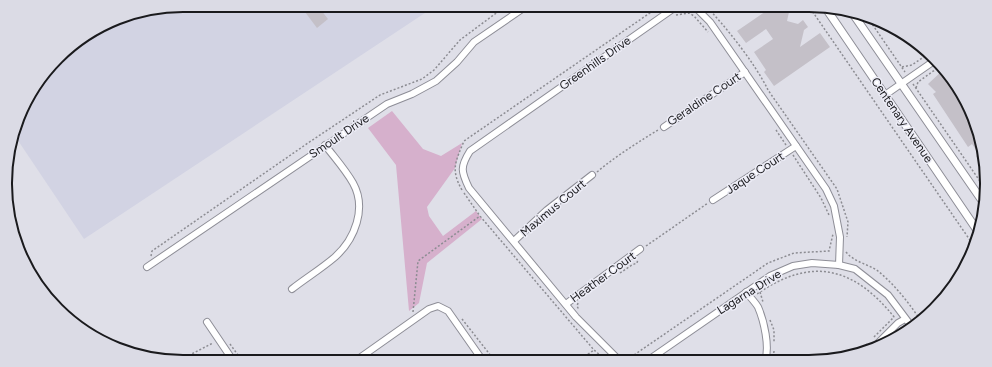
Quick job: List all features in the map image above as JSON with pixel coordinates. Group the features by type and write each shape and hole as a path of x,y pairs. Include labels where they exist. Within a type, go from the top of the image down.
{"street":[{"name":"Smoult Drive","path":"147,267 387,104 412,94 436,81 457,62 474,42 518,12"},
{"name":"Greenhills Drive","path":"700,12 710,22 826,189 834,206 840,237 839,265"},
{"name":"Greenhills Drive","path":"614,355 576,317 470,188 464,176 463,163 470,151 666,13"},
{"name":"Centenary Avenue","path":"828,13 974,226"},
{"name":"Centenary Avenue","path":"857,19 980,197"},
{"path":"885,95 931,63"},
{"name":"Geraldine Court","path":"664,127 745,72"},
{"path":"292,288 335,257 348,242 360,210 358,197 353,182 325,145"},
{"name":"Jaque Court","path":"714,200 796,146"},
{"name":"Maximus Court","path":"516,244 547,210 592,175"},
{"name":"Heather Court","path":"566,304 640,249"},
{"name":"Lagarna Drive","path":"656,355 770,276 793,266 812,263 839,265 854,269 888,295 908,323"},
{"path":"746,292 758,306 765,332 766,355"},
{"path":"364,355 430,308 438,306 448,311 479,355"},
{"path":"884,337 898,323 905,319"},
{"path":"207,322 229,355"}],"path":[{"path":"147,267 152,251 380,95 422,79 434,70 460,40 498,12"},
{"path":"600,355 594,350 480,216 468,200 456,179 454,169 464,141 651,12"},
{"path":"813,12 970,241"},
{"path":"666,13 670,18 676,15 689,13 694,16 712,36"},
{"path":"872,24 980,181"},
{"path":"894,73 902,67 912,65 924,57"},
{"path":"916,88 918,82 936,69"},
{"path":"867,91 878,84"},
{"path":"592,175 616,157 664,127"},
{"path":"776,130 821,198 830,221"},
{"path":"789,158 795,158"},
{"path":"615,277 637,263 640,249 686,217 714,200"},
{"path":"416,318 413,313 418,261 480,216"},
{"path":"634,355 768,263 794,253 828,251 833,233"},
{"path":"510,251 516,244"},
{"path":"859,261 877,271 893,285 918,316"},
{"path":"751,298 791,275 806,272 831,272 862,285 885,306 901,328"},
{"path":"576,317 582,313 577,306 578,302"},
{"path":"461,317 490,355"},
{"path":"867,345 894,317"},
{"path":"190,355 219,340"},
{"path":"587,355 594,350"}],"shaded area":[{"path":"172,12 426,12 84,239 18,140 25,118 47,79 62,62 88,41 128,21 150,15"},
{"path":"392,111 423,149 441,156 462,143 455,168 427,207 429,216 443,236 476,211 482,219 427,263 419,303 409,311 396,165 368,128"}],"building":[{"path":"305,12 322,12 328,19 317,28"},
{"path":"765,12 789,12 787,21 798,24 803,20 808,27 804,30 800,47 820,33 830,47 774,86 764,72 766,70 754,52 773,39 766,29 746,43 737,31"},
{"path":"940,73 945,79 967,118 977,152 972,144 968,147 933,94 936,92 928,84"}]}
